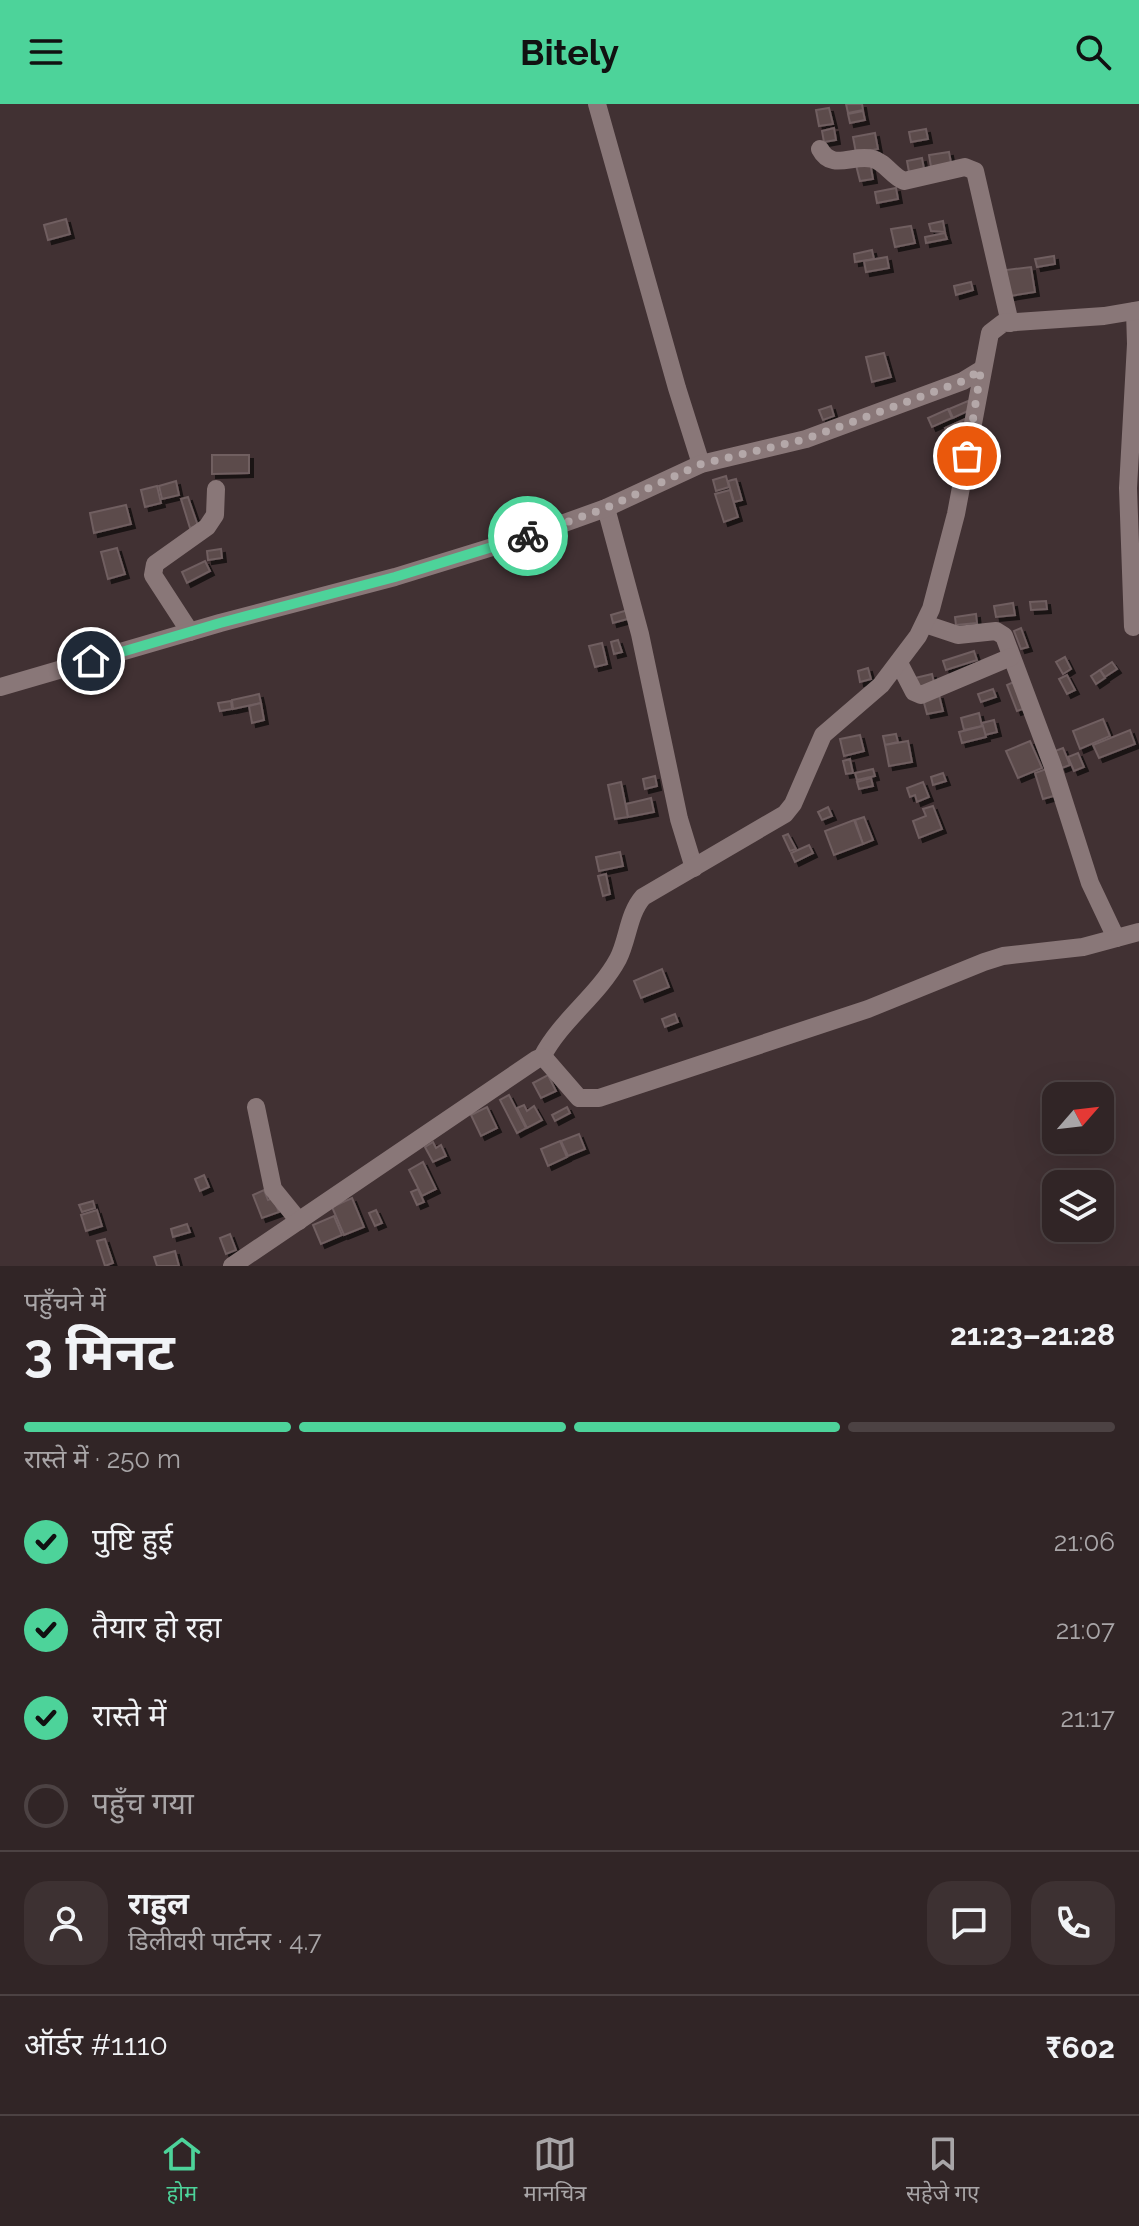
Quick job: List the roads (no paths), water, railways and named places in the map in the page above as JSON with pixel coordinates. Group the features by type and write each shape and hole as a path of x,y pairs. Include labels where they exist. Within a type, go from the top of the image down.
{"street":[{"path":"597,104 701,464"},
{"path":"820,149 823,156 836,161 873,159 904,181 965,167 975,171 1010,323"},
{"path":"232,1266 542,1057 554,1036 617,961 638,902 643,897 790,810 823,735 881,685 925,624 937,594 956,514 990,333 998,325 1137,311 1128,497 1133,627"},
{"path":"0,687 406,574 606,508 701,464 806,439 963,381 981,370"},
{"path":"186,633 153,570 155,564 207,527 215,515 216,489"},
{"path":"606,508 640,634 679,819 694,868"},
{"path":"925,624 958,635 1001,632 1052,764 1090,883 1116,938"},
{"path":"899,663 914,692 921,695 1011,657"},
{"path":"542,1057 579,1098 599,1098 868,1009 1003,956 1083,947 1139,932"},
{"path":"256,1107 273,1189 299,1221"}]}
